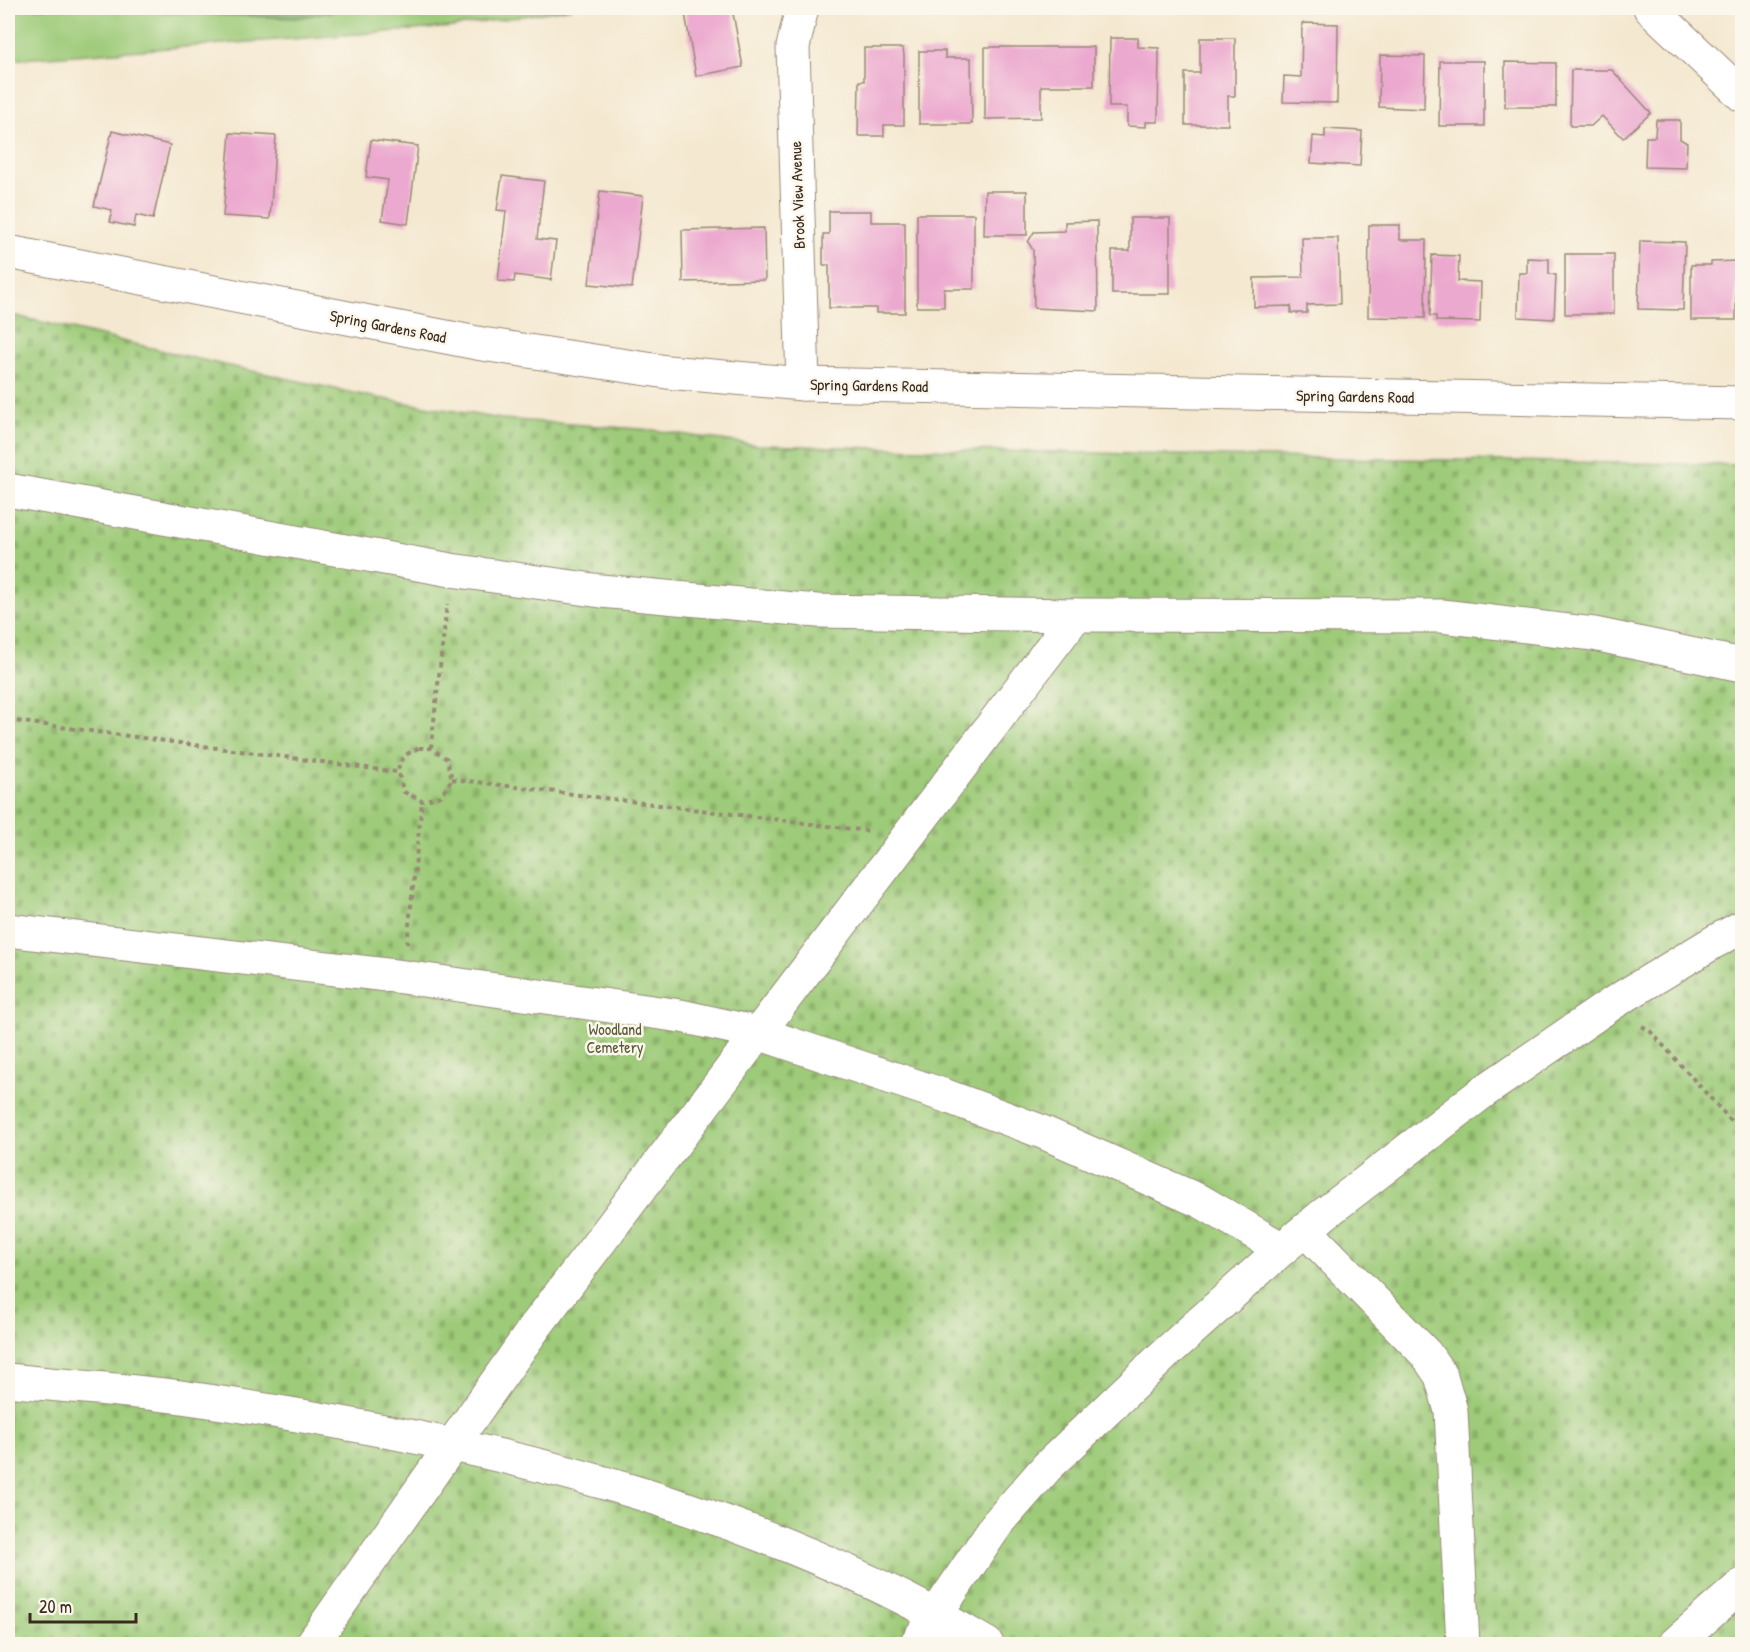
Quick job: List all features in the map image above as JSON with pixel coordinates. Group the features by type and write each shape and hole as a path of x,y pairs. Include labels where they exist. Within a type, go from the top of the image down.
{"street":[{"name":"Brook View Avenue","path":"802,8 793,47 803,384"},
{"path":"1650,8 1743,95"},
{"name":"Spring Gardens Road","path":"8,252 482,344 667,372 803,384 1743,403"},
{"path":"8,490 451,570 601,591 816,611 1076,615 1442,616 1594,634 1743,665"},
{"path":"312,1644 535,1327 1076,615"},
{"path":"916,1644 997,1524 1047,1467 1165,1354 1293,1240 1483,1092 1613,1004 1714,942 1743,927"},
{"path":"8,930 403,977 681,1016 758,1033 946,1096 1040,1131 1293,1240 1426,1354 1440,1376 1451,1411 1463,1644"},
{"path":"8,1380 200,1400 451,1444 591,1479 689,1509 816,1557 936,1614 987,1644"},
{"path":"1675,1644 1743,1585"}],"path":[{"path":"431,748 451,570"},
{"path":"8,720 398,772"},
{"path":"419,748 431,748 447,759 452,779 441,796 422,801 404,792 398,772 400,761 408,752 419,748"},
{"path":"452,779 908,836"},
{"path":"403,977 422,801"},
{"path":"1613,1004 1651,1032 1743,1134"}],"green space":[{"path":"8,8 572,8 453,27 8,60"},
{"path":"75,8 356,8 294,18"},
{"name":"Woodland Cemetery","path":"8,314 372,397 501,419 653,430 756,445 1742,465 1742,1644 8,1644"}],"building":[{"path":"684,8 732,8 743,67 696,76"},
{"path":"1302,23 1338,24 1337,103 1283,102 1284,76 1301,77"},
{"path":"1110,38 1138,38 1138,47 1159,48 1158,122 1146,122 1146,127 1127,126 1127,107 1109,107"},
{"path":"1200,38 1235,38 1235,96 1228,96 1228,125 1185,125 1185,73 1200,73"},
{"path":"985,47 1094,47 1094,86 1041,86 1041,118 985,119"},
{"path":"864,48 903,48 904,125 884,125 884,136 858,136 859,81 864,81"},
{"path":"919,51 945,51 945,58 971,58 972,124 919,124"},
{"path":"1380,55 1425,56 1424,109 1379,107"},
{"path":"1440,61 1484,61 1484,126 1439,126"},
{"path":"1505,62 1556,63 1556,107 1505,107"},
{"path":"1571,70 1612,70 1651,113 1623,138 1602,116 1591,126 1570,126"},
{"path":"1656,120 1680,120 1680,139 1687,143 1686,168 1645,167 1646,137 1655,137"},
{"path":"1325,129 1362,131 1360,166 1311,163 1313,136 1325,137"},
{"path":"112,131 170,145 153,219 136,215 134,227 110,222 112,210 94,206"},
{"path":"230,133 276,136 270,219 223,216"},
{"path":"371,140 418,146 408,224 382,220 388,180 366,177"},
{"path":"502,176 544,181 537,239 556,241 551,280 515,275 514,282 498,281 506,211 497,210"},
{"path":"600,191 643,196 632,288 589,284"},
{"path":"985,191 1027,191 1027,235 984,235"},
{"path":"829,211 871,211 871,222 905,222 905,313 876,313 876,308 829,308 829,265 823,265 823,234 829,234"},
{"path":"917,214 974,214 974,289 944,289 944,307 917,307"},
{"path":"1130,218 1170,218 1170,294 1112,294 1112,251 1130,251"},
{"path":"1097,221 1098,311 1034,308 1033,250 1028,242 1034,232 1065,231 1065,222"},
{"path":"1369,225 1400,225 1400,240 1426,240 1425,318 1368,317"},
{"path":"764,228 765,280 683,282 682,230"},
{"path":"1302,238 1338,238 1340,304 1307,305 1307,313 1291,313 1291,306 1254,307 1254,278 1303,277"},
{"path":"1640,241 1685,242 1683,310 1638,309"},
{"path":"1565,254 1614,254 1614,314 1565,314"},
{"path":"1432,255 1459,256 1458,281 1481,282 1480,322 1436,321 1436,316 1430,316"},
{"path":"1527,258 1549,259 1549,274 1556,275 1554,319 1518,317 1519,273 1527,273"},
{"path":"1736,261 1736,320 1691,320 1691,265"}]}
